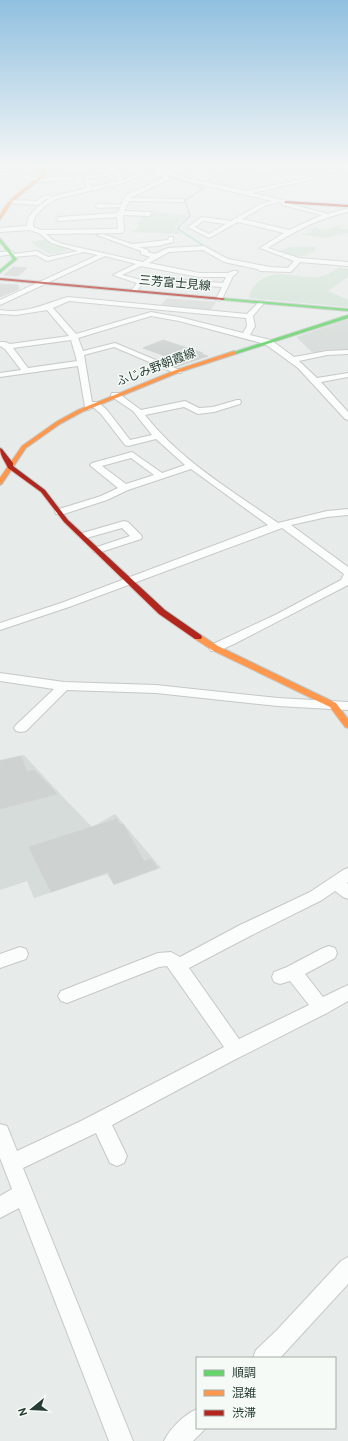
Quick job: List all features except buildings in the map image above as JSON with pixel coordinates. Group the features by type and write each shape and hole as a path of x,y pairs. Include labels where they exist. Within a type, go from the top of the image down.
{"street":[{"path":"41,232 114,231"},
{"path":"199,231 209,236 219,231"},
{"path":"41,232 55,243 142,264 197,274 214,276 231,275"},
{"path":"91,232 132,245 146,251 143,253 154,256"},
{"path":"289,232 263,248 298,260 348,264"},
{"path":"132,245 158,244 171,241 171,238"},
{"path":"0,239 15,259 2,268"},
{"path":"0,254 12,255 37,253 46,259 88,251 99,244"},
{"path":"141,282 116,275 142,264 154,256 174,249 204,248 226,261 269,269"},
{"path":"0,303 44,284 104,254"},
{"path":"219,299 231,275 237,271 269,269 290,270 298,260"},
{"path":"170,281 197,274"},
{"path":"134,291 141,282 153,277 170,281 225,286"},
{"name":"三芳富士見線","path":"0,279 348,310"},
{"path":"153,311 166,294"},
{"path":"0,312 10,314 49,308 68,299 153,311 249,316"},
{"path":"249,316 261,303"},
{"path":"49,308 74,337 80,358 82,377 92,405 104,412 128,443 158,436"},
{"path":"3,343 74,337 153,311 268,342 293,360 316,381 348,418"},
{"path":"246,335 251,326 249,316"},
{"name":"ふじみ野朝霞線","path":"0,483 24,447 58,423 92,405 178,370 348,316"},
{"path":"3,343 26,371"},
{"path":"0,375 26,371 80,358 115,345 178,370"},
{"path":"293,360 327,353 348,352"},
{"path":"316,381 348,375"},
{"path":"116,395 136,409 158,436 192,466 279,525 348,578 276,620 216,648"},
{"path":"140,413 184,404 198,411 214,410 237,402"},
{"path":"24,447 1,452 10,463 10,467 43,491 60,512 83,536 162,612 216,648 333,705 348,725"},
{"path":"125,488 95,465 132,455 161,476"},
{"path":"60,512 104,498 125,488 192,466"},
{"path":"0,627 65,605 279,525 327,514 348,512"},
{"path":"83,536 124,524 137,537 98,550"},
{"path":"0,677 64,686 156,689 278,702 348,706"},
{"path":"21,728 64,686"},
{"path":"178,966 246,930 344,883"},
{"path":"321,1008 287,975 328,953"},
{"path":"0,961 20,954"},
{"path":"67,996 158,960 171,959 178,966 236,1050"},
{"path":"12,1163 100,1121 236,1050 321,1008 348,992"},
{"path":"100,1121 117,1156"},
{"path":"0,1133 121,1441"},
{"path":"0,1208 24,1193"},
{"path":"265,1357 285,1338 348,1268"},
{"path":"176,1441 196,1422"}],"shaded area":[{"path":"167,298 216,302 210,311 160,306"},
{"path":"348,319 348,350 313,353 296,337"},
{"path":"24,755 92,827 115,814 161,868 114,885 107,874 34,898 27,881 0,890 0,760"}],"green space":[{"path":"178,231 181,234 130,232"},
{"path":"312,231 348,231 348,233 325,238 300,234 310,233"},
{"path":"46,239 52,245 74,249 50,254 30,242"},
{"path":"291,247 316,247 314,252 302,256 280,251"},
{"path":"339,267 348,269 348,277 328,291 348,300 348,307 249,298 250,292 256,284 264,278 272,275 280,274 314,277 329,274"}],"waterway":[{"path":"181,231 212,251"}],"traffic: fast":[{"path":"0,239 15,259 0,272"},
{"path":"223,299 348,310"},
{"path":"234,353 348,316"}],"traffic: slow":[{"path":"0,483 24,447 58,423 80,411 178,371 234,353"},
{"path":"198,637 215,648 333,705 348,725"}],"traffic: jam":[{"path":"0,279 223,299"},
{"path":"0,450 10,463 10,467 43,491 66,521 162,612 198,637"}]}
